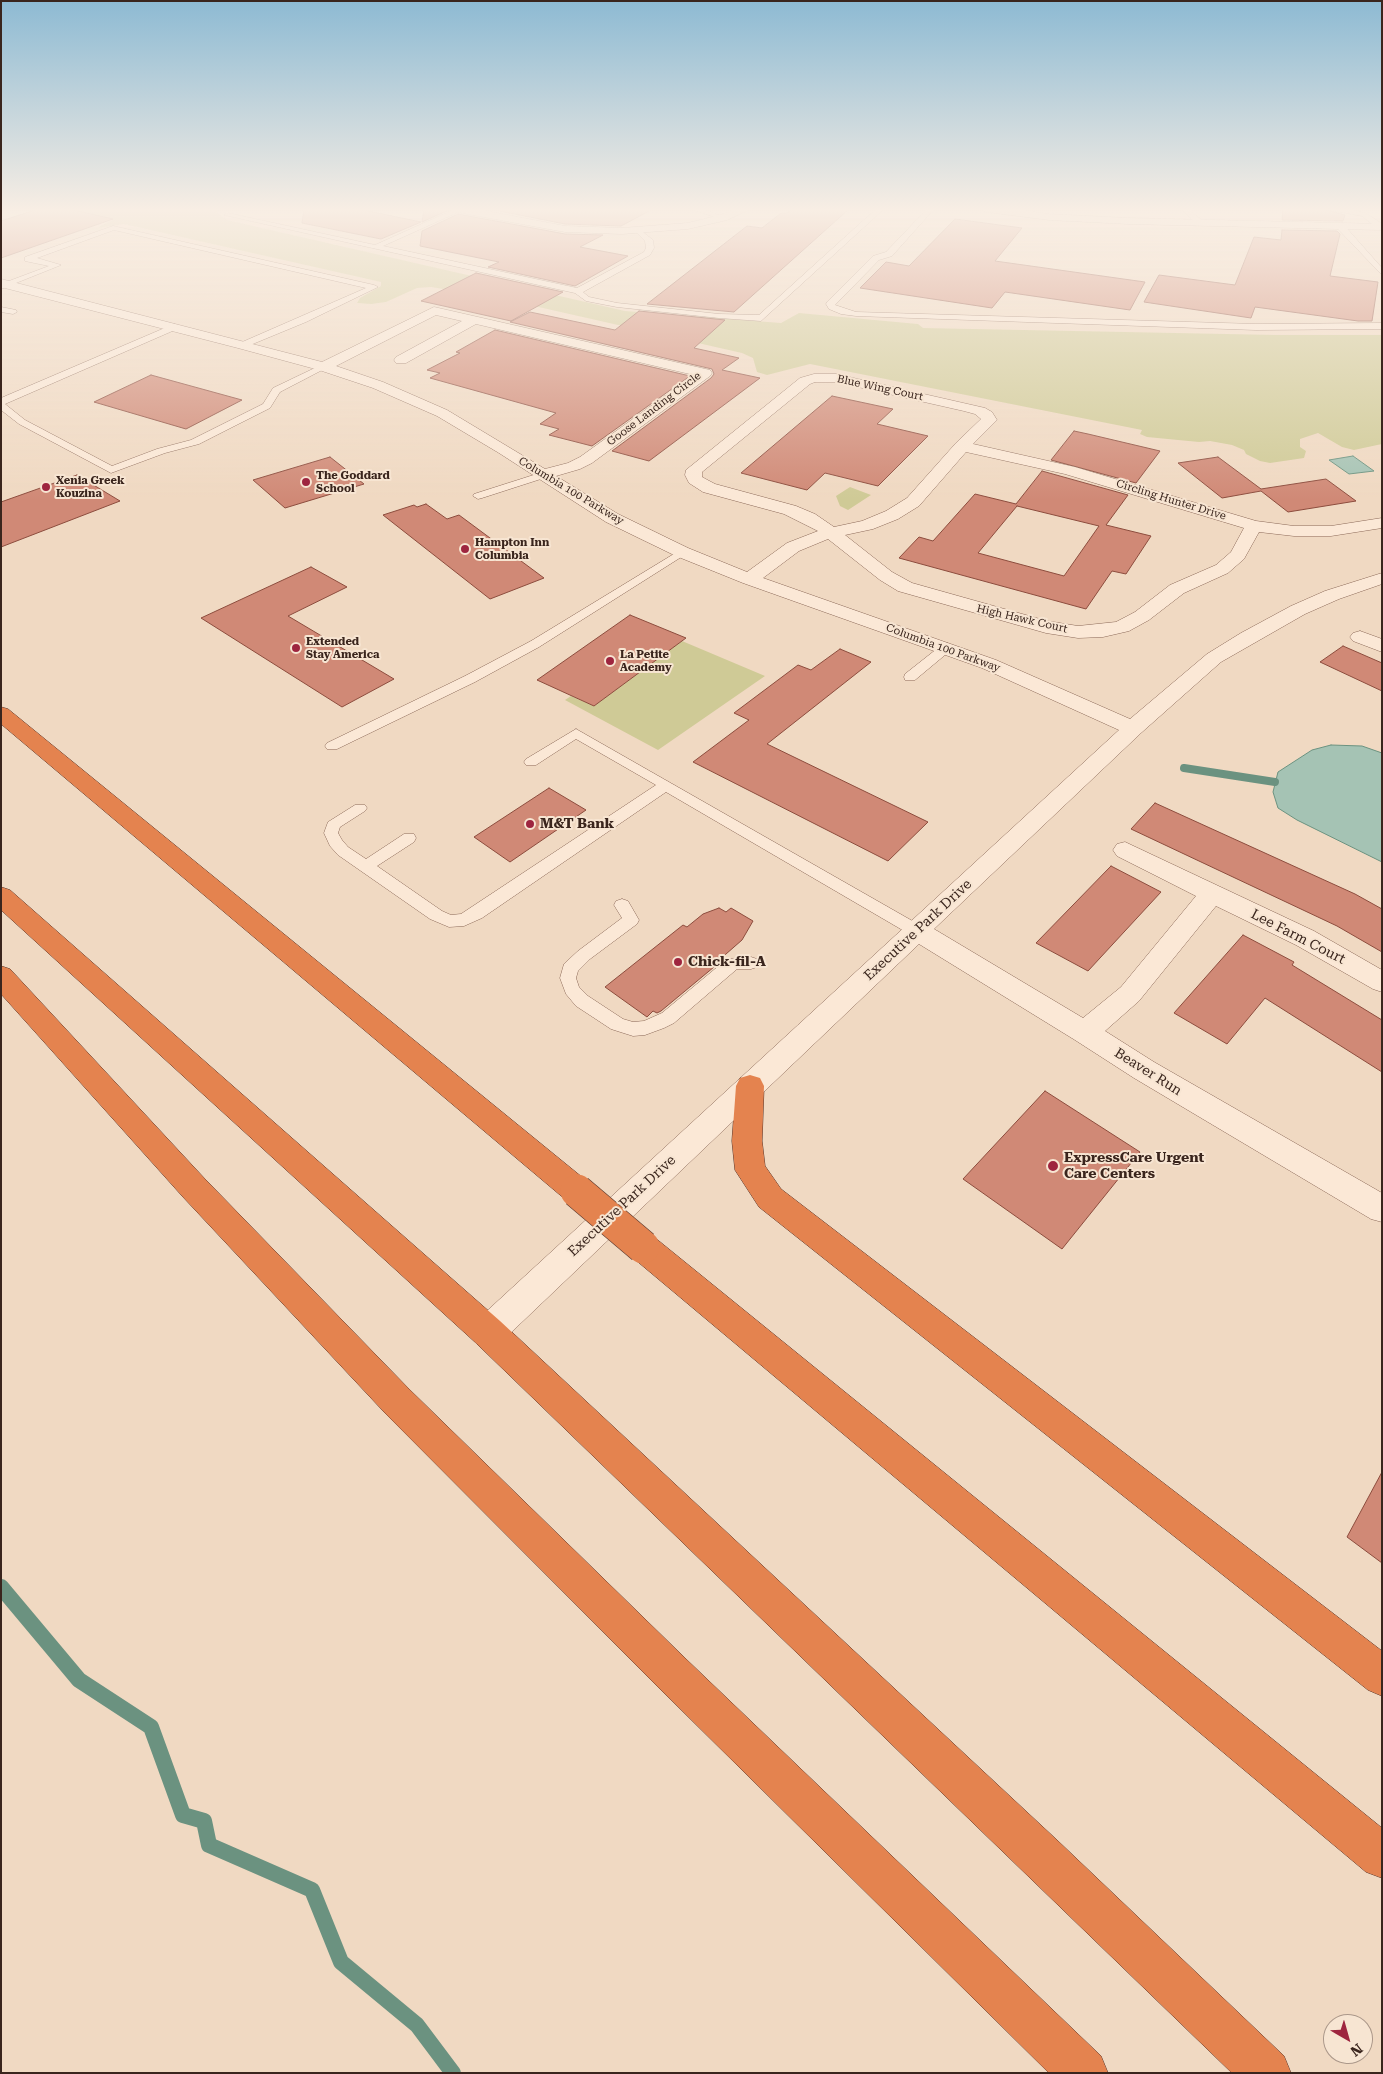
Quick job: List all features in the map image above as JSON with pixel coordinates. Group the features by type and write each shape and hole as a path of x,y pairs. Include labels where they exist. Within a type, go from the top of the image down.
{"highway":[{"path":"1,712 643,1247 1382,1856"},
{"path":"1,896 488,1332 1267,2073"},
{"path":"1,976 194,1188 397,1401 672,1673 1084,2073"},
{"path":"750,1086 747,1141 750,1170 770,1198 1382,1676"}],"street":[{"name":"Columbia 100 Parkway","path":"88,306 324,367 378,385 442,412 612,518 682,552 749,579 947,648 1053,691 1133,728"},
{"name":"Goose Landing Circle","path":"324,367 434,311 705,373 586,460 543,475"},
{"path":"401,360 474,320"},
{"name":"Blue Wing Court","path":"749,579 792,547 812,538 866,524 892,515 913,502 962,446 989,420 987,415 980,411 825,377 805,381 694,470 695,480 701,484 790,510 810,518 831,533"},
{"name":"Circling Hunter Drive","path":"962,446 1069,470 1254,526 1331,531 1382,523"},
{"name":"High Hawk Court","path":"831,533 886,576 905,587 1046,627 1078,632 1103,631 1122,627 1142,616 1177,589 1222,569 1238,555 1254,526"},
{"name":"Executive Park Drive","path":"488,1332 1133,728 1214,658 1248,636 1298,610 1332,595 1382,578"},
{"path":"1360,637 1382,646"},
{"name":"Lee Farm Court","path":"1125,850 1304,938 1382,982"},
{"path":"1085,1032 1130,994 1212,894"},
{"name":"Beaver Run","path":"917,931 1085,1032 1144,1070 1382,1209"}],"lane":[{"path":"243,345 334,306"},
{"path":"625,306 719,316 762,318 775,306"},
{"path":"831,306 832,308 844,312 856,314 1256,327 1382,326"},
{"path":"1,308 13,312"},
{"path":"174,327 1,404 22,422 110,470 161,451 194,442 266,406 276,390 324,367"},
{"path":"478,496 543,475"},
{"path":"332,746 470,679 535,644 682,552"},
{"path":"910,677 947,648"},
{"path":"530,762 576,733 917,931"},
{"path":"360,808 334,826 332,833 335,842 343,851 436,915 449,921 464,920 476,914 666,785"},
{"path":"366,866 409,838"},
{"path":"622,905 630,920 570,968 568,978 572,990 582,1001 618,1024 633,1029 645,1028 658,1023 668,1018 733,963 751,963"}],"shaded area":[{"path":"533,306 602,306 625,311 781,323 799,313 918,324 923,328 1276,335 1382,335 1382,444 1354,450 1342,447 1318,433 1300,439 1300,447 1306,451 1304,458 1270,463 1260,461 1246,454 1244,450 1232,445 1210,441 1199,442 1147,437 1140,434 1142,430 810,364 767,375 757,372 753,358 742,353"},
{"path":"1353,456 1374,471 1349,474 1329,460"},
{"path":"850,487 871,495 848,510 840,506 836,496"},
{"path":"682,641 765,676 658,750 565,700 571,696 594,706"},
{"path":"1331,745 1362,746 1382,753 1382,862 1297,820 1278,808 1273,792 1278,772 1312,750"}],"building":[{"path":"443,306 538,306 511,321"},
{"path":"666,306 741,306 734,312"},
{"path":"977,306 994,306 992,308"},
{"path":"1101,306 1132,306 1130,310"},
{"path":"1169,306 1374,306 1372,321 1358,321 1255,307 1251,318"},
{"path":"639,311 725,320 694,348 739,358 722,370 760,378 649,461 612,451 711,378 714,374 712,369 510,322 530,312 615,330"},
{"path":"495,330 690,376 592,446 549,435 559,429 540,424 556,413 430,378 440,373 427,370 460,353 456,352"},
{"path":"151,375 242,400 186,429 94,402"},
{"path":"832,396 893,409 877,424 928,436 878,486 825,473 807,490 741,473"},
{"path":"1074,431 1160,451 1136,483 1051,460"},
{"path":"330,457 364,484 285,508 253,480"},
{"path":"1218,457 1261,489 1326,479 1356,501 1288,512 1261,491 1222,498 1178,463"},
{"path":"1042,471 1128,495 1106,525 1151,536 1126,574 1112,571 1086,609 899,558 919,537 933,541 975,494 1016,504","holes":["1017,506 1099,526 1064,576 978,553"]},
{"path":"77,475 120,501 1,547 1,502"},
{"name":"Hampton Inn Columbia","path":"426,504 447,519 459,515 544,578 490,599 383,515 414,505 417,507"},
{"name":"Extended Stay America","path":"311,567 347,587 288,616 394,679 342,707 201,618"},
{"name":"La Petite Academy","path":"630,615 686,638 594,706 537,680"},
{"path":"1343,646 1382,663 1382,691 1320,662"},
{"path":"840,649 871,662 767,744 928,822 888,861 693,762 749,720 734,713 798,665 811,670"},
{"name":"M&T Bank","path":"549,788 586,810 510,862 474,837"},
{"path":"1155,803 1355,894 1382,909 1382,952 1337,926 1131,829"},
{"path":"1111,866 1161,892 1088,971 1036,943"},
{"name":"Chick-fil-A","path":"719,908 726,912 731,908 753,921 742,940 718,961 720,962 661,1011 657,1013 653,1011 647,1017 605,987 683,925 687,927 703,914"},
{"path":"1243,935 1294,962 1292,965 1382,1020 1382,1072 1265,998 1227,1044 1174,1013"},
{"name":"ExpressCare Urgent Care Centers","path":"1045,1091 1140,1152 1062,1249 963,1179"},
{"path":"1382,1472 1382,1563 1347,1537"}],"waterway":[{"path":"1184,768 1275,782"},
{"path":"1,1587 79,1680 151,1727 183,1815 204,1821 209,1845 312,1890 341,1962 417,2025 453,2073"}],"place":[{"name":"The Goddard School","path":"306,482"},
{"name":"Xenia Greek Kouzina","path":"46,487"},
{"name":"Hampton Inn Columbia","path":"465,549"},
{"name":"Extended Stay America","path":"296,648"},
{"name":"La Petite Academy","path":"610,661"},
{"name":"M&T Bank","path":"530,824"},
{"name":"Chick-fil-A","path":"678,962"},
{"name":"ExpressCare Urgent Care Centers","path":"1053,1166"}]}
